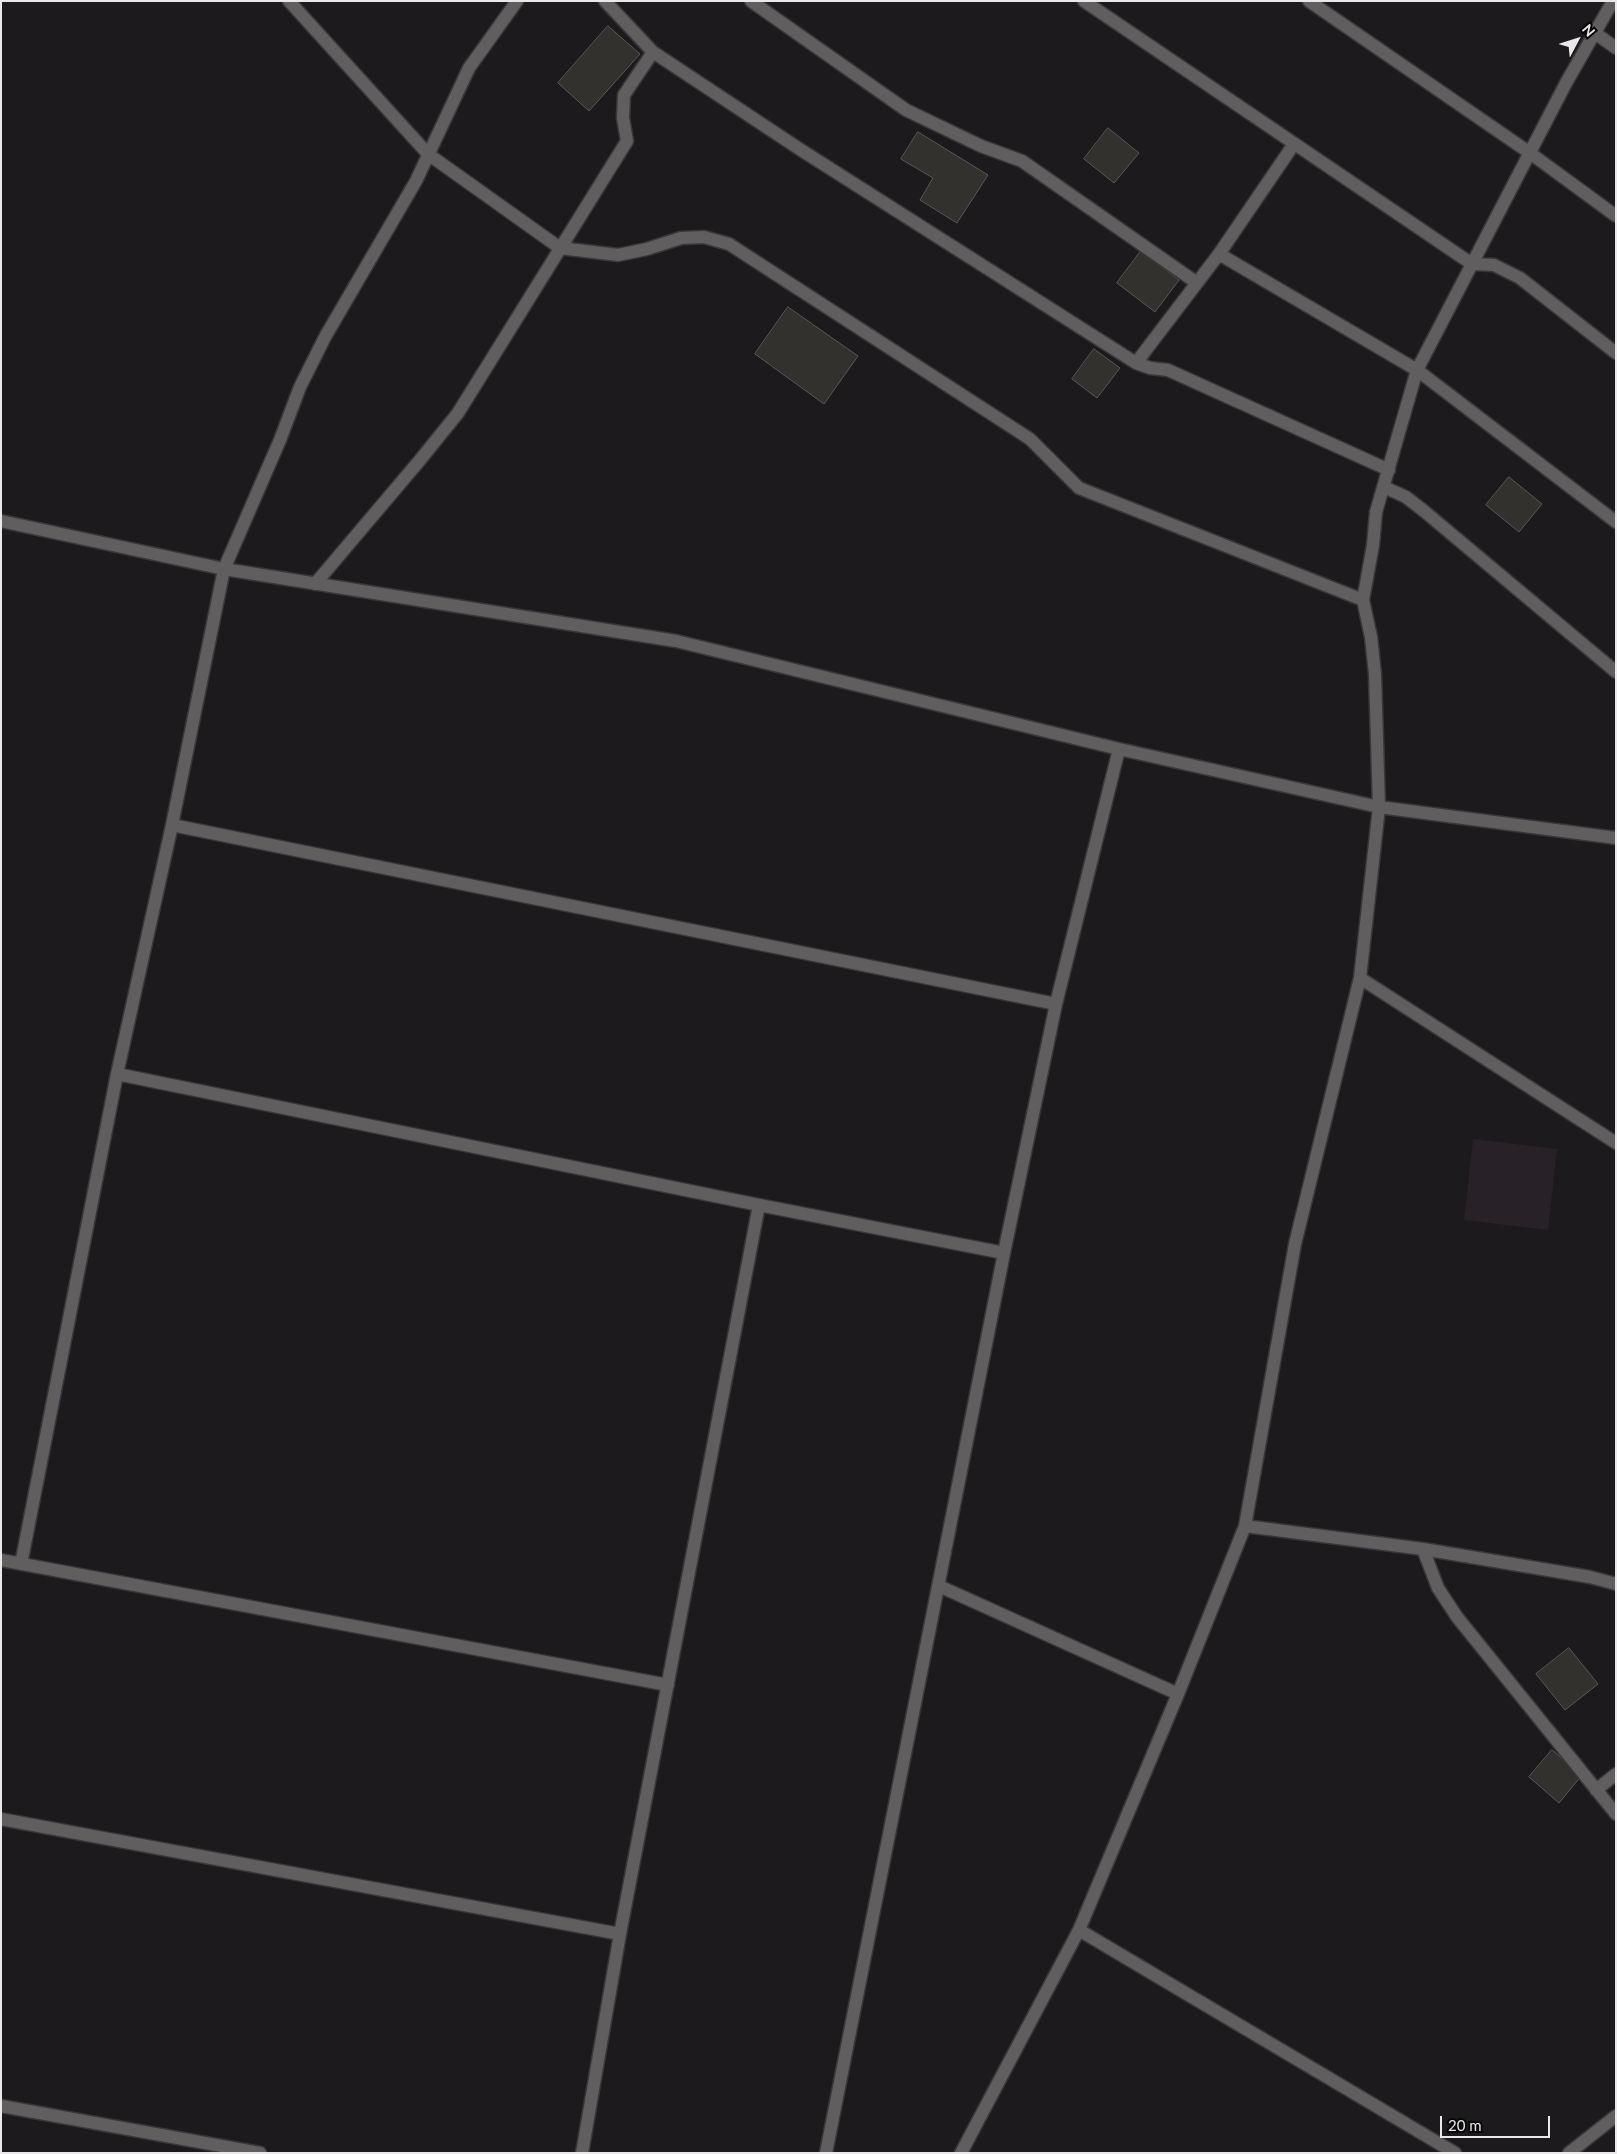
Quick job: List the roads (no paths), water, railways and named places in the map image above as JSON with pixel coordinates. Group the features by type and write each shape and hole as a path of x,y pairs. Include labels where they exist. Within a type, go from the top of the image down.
{"street":[{"path":"289,1 428,154 560,248 618,254 647,249 681,238 704,237 729,244 1030,439 1079,488 1363,600"},
{"path":"21,1564 117,1074 172,825 224,569 280,440 300,388 346,300 416,181 469,68 517,1"},
{"path":"605,1 653,52 800,150 1136,363 1150,368 1168,370 1389,470"},
{"path":"751,1 906,110 981,146 1022,161 1197,283"},
{"path":"1084,1 1472,264 1494,265 1520,278 1616,353"},
{"path":"1309,1 1530,153 1616,216"},
{"path":"961,2153 1079,1930 1178,1694 1245,1526 1295,1244 1360,978 1379,807 1375,674 1371,637 1363,600 1373,544 1376,512 1417,370 1530,153 1613,1"},
{"path":"1595,33 1616,48"},
{"path":"315,584 458,412 627,141 623,118 624,95 653,52"},
{"path":"1136,363 1219,254 1294,144"},
{"path":"1219,254 1417,370 1616,522"},
{"path":"1384,487 1424,510 1616,672"},
{"path":"1,522 224,569 676,640 1119,749 1379,807 1615,836"},
{"path":"826,2153 1004,1253 1056,1004 1119,749"},
{"path":"172,825 1056,1004"},
{"path":"1360,978 1616,1143"},
{"path":"117,1074 1004,1253"},
{"path":"582,2153 620,1934 759,1205"},
{"path":"1245,1526 1423,1549 1590,1577 1616,1584"},
{"path":"1423,1549 1438,1588 1457,1617 1616,1814"},
{"path":"1,1560 668,1685"},
{"path":"939,1586 1178,1694"},
{"path":"1596,1790 1616,1774"},
{"path":"1,1819 620,1934"},
{"path":"1079,1930 1455,2153"},
{"path":"1,2106 260,2153"},
{"path":"1569,2153 1616,2116"}]}
